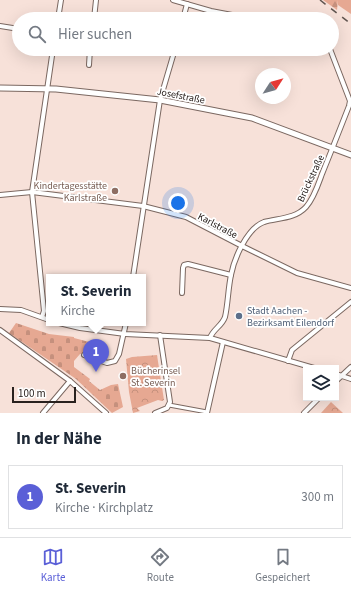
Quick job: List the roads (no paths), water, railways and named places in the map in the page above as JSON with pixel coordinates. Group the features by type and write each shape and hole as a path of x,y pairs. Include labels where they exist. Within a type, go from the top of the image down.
{"street":[{"path":"59,12 61,0"},
{"path":"95,12 96,0"},
{"path":"173,0 216,12"},
{"path":"185,12 187,4"},
{"path":"0,26 12,28"},
{"path":"42,317 44,310 32,192 52,56"},
{"path":"88,65 89,56"},
{"path":"133,274 160,100 173,56"},
{"path":"333,56 351,101"},
{"name":"Josefstraße","path":"0,88 87,91 160,100 252,118 351,154"},
{"name":"Brückstraße","path":"210,338 212,333 222,324 225,318 231,275 247,237 258,225 264,222 292,216 305,209 314,194 351,101"},
{"name":"Karlstraße","path":"0,195 32,192 143,206 186,217 297,273 351,288"},
{"path":"182,293 182,268 184,265 188,264 231,275"},
{"path":"288,360 292,350 351,302"},
{"path":"0,309 21,310 46,319"},
{"path":"72,326 125,334 210,338 304,365"},
{"path":"84,355 107,364 111,363 118,358 126,326"},
{"path":"0,330 70,381 106,413"},
{"path":"155,413 167,408 170,400 160,336"},
{"path":"169,405 207,413 223,342"},
{"path":"339,379 351,367"},
{"path":"339,375 351,379"},
{"path":"43,413 70,381"},
{"path":"304,413 316,401"}],"railway":[{"path":"320,0 336,12"},
{"path":"339,15 351,24"}],"place":[{"name":"Kindertagesstätte Karlstraße","path":"115,191"},
{"name":"Stadt Aachen - Bezirksamt Eilendorf","path":"239,316"},
{"name":"St. Severin","path":"96,372"},
{"name":"Bücherinsel St. Severin","path":"123,376"}]}
